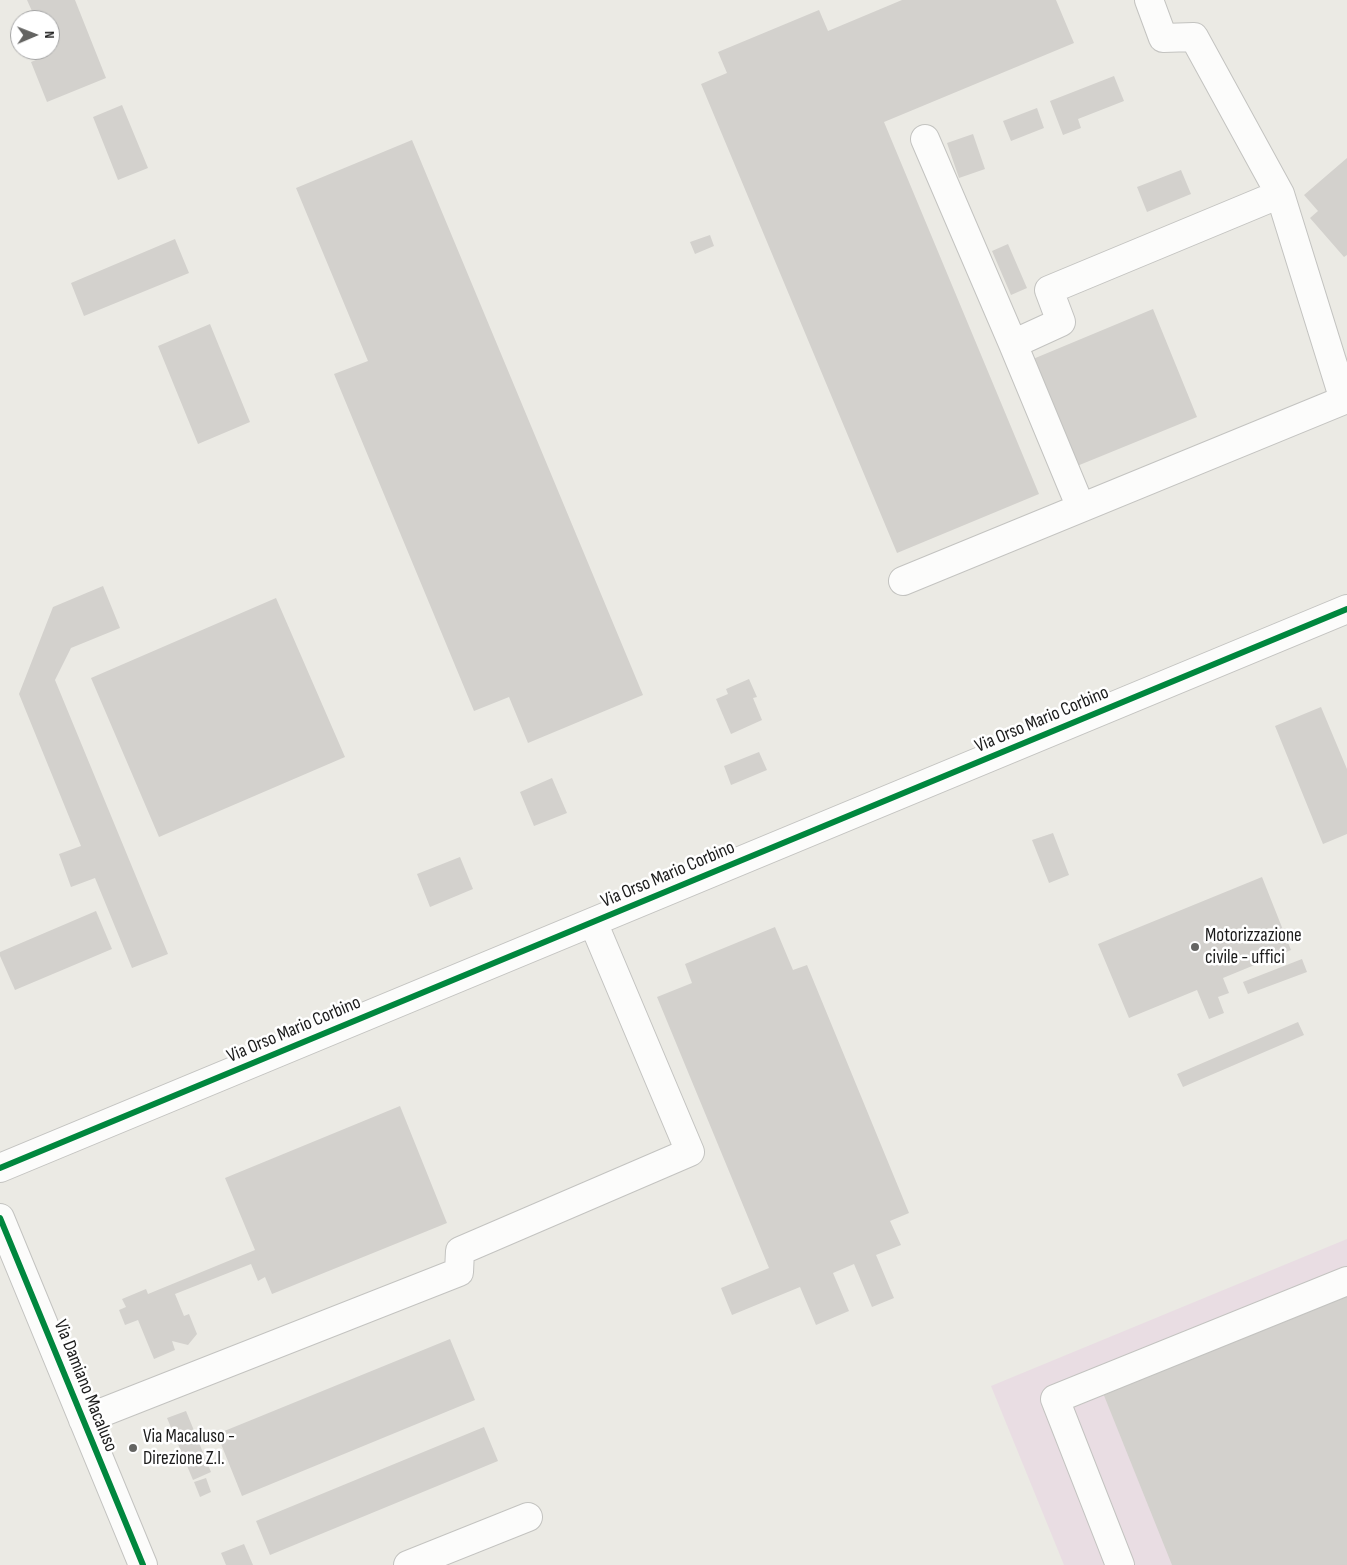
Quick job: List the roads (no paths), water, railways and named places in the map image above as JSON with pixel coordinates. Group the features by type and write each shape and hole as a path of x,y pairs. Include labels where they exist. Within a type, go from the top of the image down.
{"street":[{"path":"903,581 1344,400 1280,194 1194,37 1163,38 1148,0"},
{"path":"925,139 1013,344 1080,508"},
{"path":"1013,344 1061,322 1049,290 1280,194"},
{"name":"Via Orso Mario Corbino","path":"0,1168 1347,609"},
{"path":"82,1420 459,1272 460,1251 690,1152 593,922"},
{"name":"Via Damiano Macaluso","path":"0,1218 143,1565"},
{"path":"1120,1565 1055,1400 1347,1282"},
{"path":"408,1565 528,1517"}],"place":[{"name":"Motorizzazione civile - uffici","path":"1195,947"},
{"name":"Via Macaluso - Direzione Z.I.","path":"133,1448"}]}
